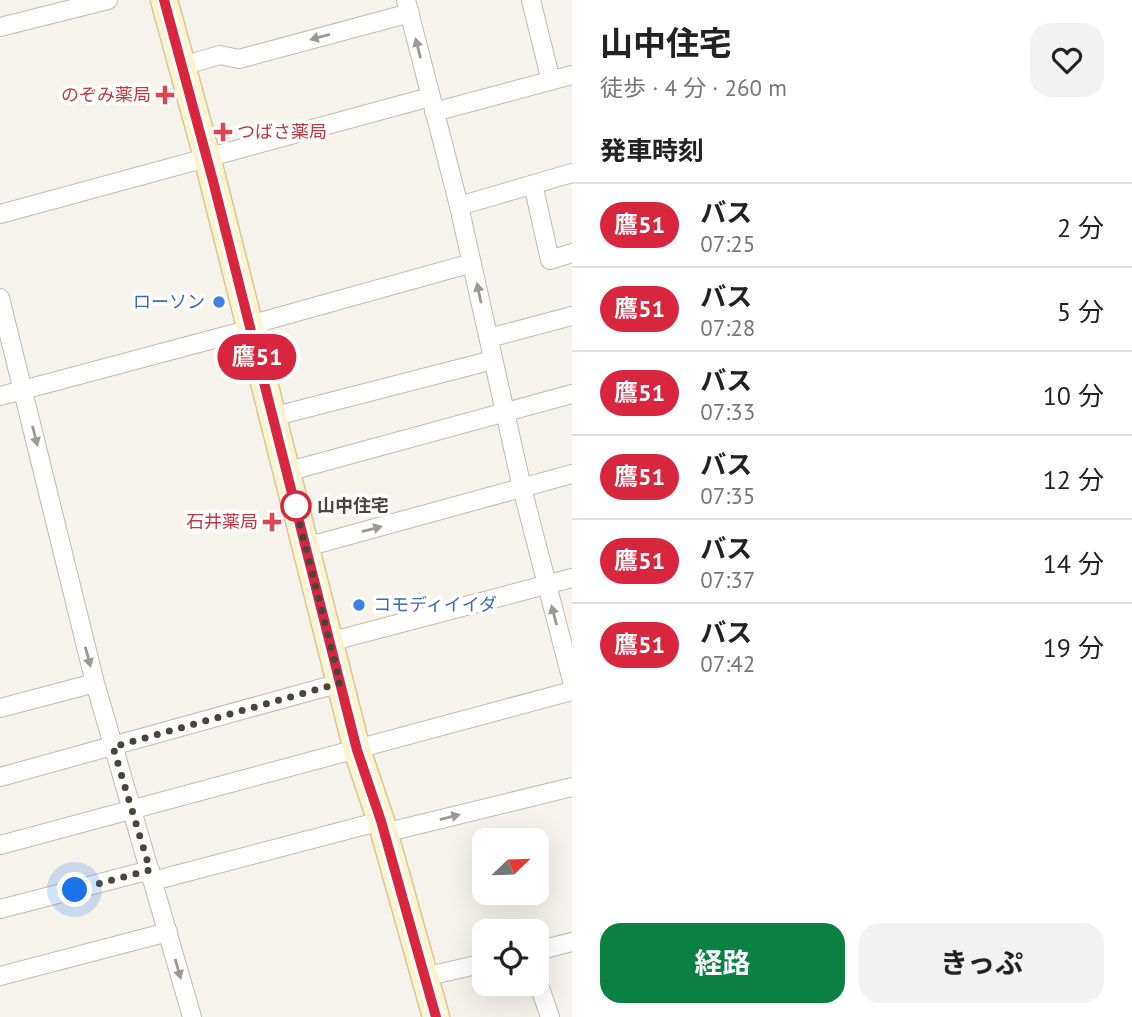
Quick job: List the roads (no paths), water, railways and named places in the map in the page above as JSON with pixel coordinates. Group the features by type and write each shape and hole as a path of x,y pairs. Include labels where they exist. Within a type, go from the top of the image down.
{"street":[{"path":"0,27 108,0"},
{"path":"164,0 207,157 357,750 382,827 436,1017"},
{"path":"531,0 551,81"},
{"path":"182,66 220,55 239,59 408,6 459,206 522,488 572,681"},
{"path":"0,214 207,157 432,104 572,75"},
{"path":"459,206 572,173"},
{"path":"533,184 550,260 572,253"},
{"path":"0,396 240,332 472,263"},
{"path":"1,304 95,683 192,1017"},
{"path":"489,338 572,316"},
{"path":"272,417 493,360"},
{"path":"286,472 572,394"},
{"path":"306,547 572,474"},
{"path":"329,642 572,578"},
{"path":"0,708 95,683"},
{"path":"0,778 340,683"},
{"path":"0,845 572,691"},
{"path":"0,909 572,787"},
{"path":"0,976 168,932"},
{"path":"549,948 572,942"},
{"path":"424,977 472,966"},
{"path":"543,996 550,1017"}],"place":[{"name":"のぞみ薬局","path":"165,95"},
{"name":"つばさ薬局","path":"223,132"},
{"name":"ローソン","path":"219,302"},
{"name":"山中住宅","path":"296,506"},
{"name":"石井薬局","path":"272,522"},
{"name":"コモディイイダ","path":"359,605"}]}
